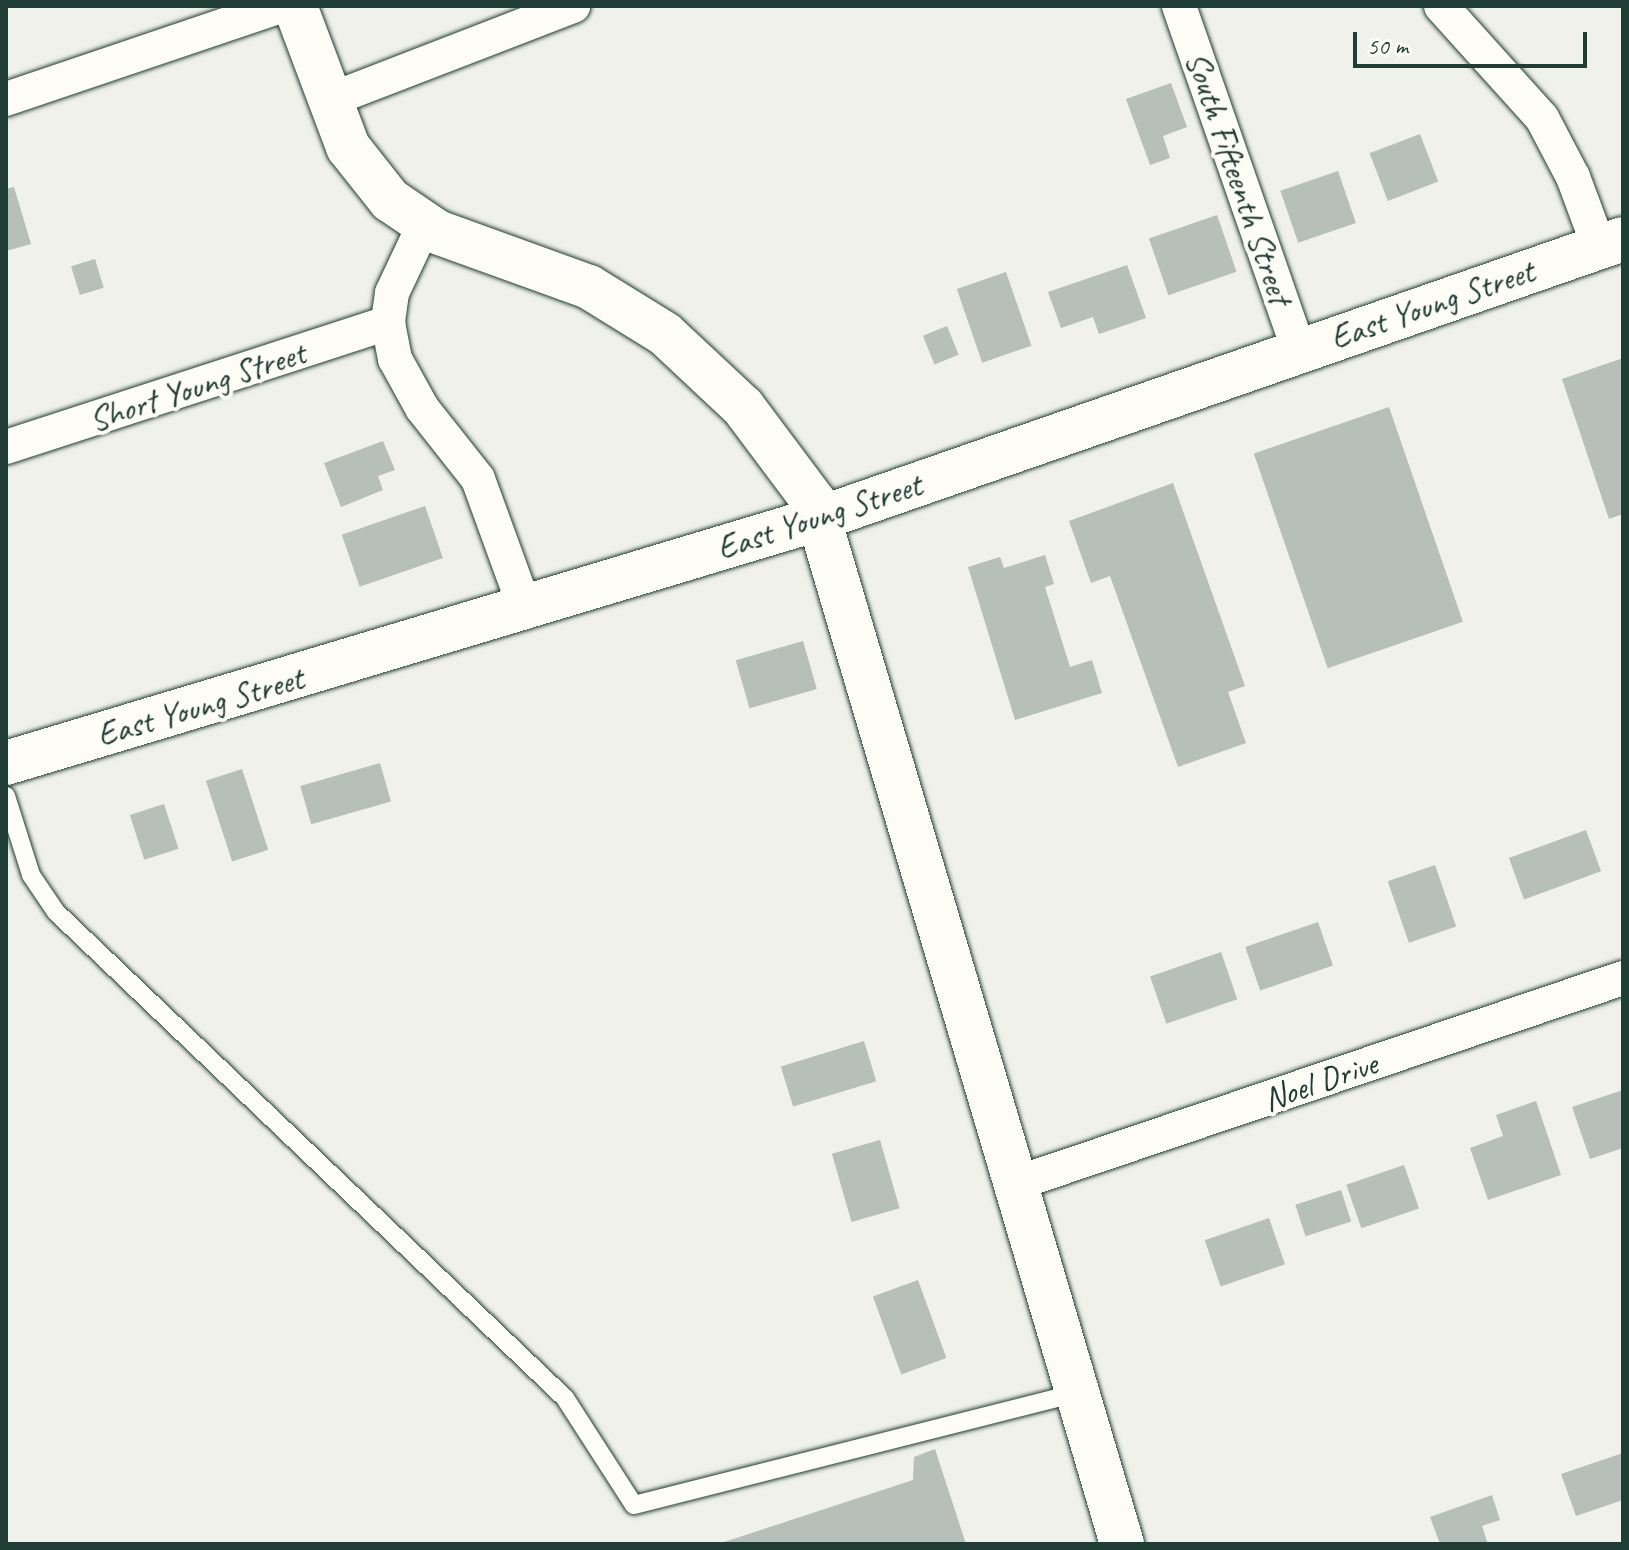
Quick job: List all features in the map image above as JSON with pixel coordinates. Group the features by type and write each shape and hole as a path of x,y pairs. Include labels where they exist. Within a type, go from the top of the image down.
{"street":[{"path":"6,99 280,6"},
{"path":"295,6 327,101 361,168 390,200 424,225 589,287 665,334 697,360 759,426 794,468 821,518 1122,1544"},
{"path":"327,101 573,6"},
{"name":"South Fifteenth Street","path":"1179,6 1299,350"},
{"path":"1441,6 1542,118 1611,243"},
{"path":"424,225 397,278 388,323 401,375 488,499 526,611"},
{"name":"East Young Street","path":"6,763 526,611 821,518 1611,243"},
{"name":"Short Young Street","path":"6,447 388,323"},
{"name":"Noel Drive","path":"1017,1183 1623,978"}],"lane":[{"path":"6,796 31,875 56,912 565,1398 634,1505 1078,1393"}],"building":[{"path":"1171,83 1187,127 1163,136 1170,158 1150,165 1126,99"},
{"path":"1420,134 1438,182 1388,201 1370,153"},
{"path":"1338,171 1356,223 1298,243 1280,191"},
{"path":"14,187 31,244 6,251 6,189"},
{"path":"1217,215 1237,272 1168,295 1149,238"},
{"path":"95,259 104,288 80,295 71,266"},
{"path":"1127,265 1146,318 1099,334 1093,317 1061,328 1048,292"},
{"path":"1006,272 1031,346 982,363 957,289"},
{"path":"947,326 959,355 935,364 923,336"},
{"path":"1623,358 1623,514 1609,519 1562,379"},
{"path":"1389,407 1463,622 1328,668 1254,454"},
{"path":"383,441 395,470 378,476 383,490 341,507 324,463"},
{"path":"1173,483 1245,686 1228,692 1246,743 1178,767 1110,576 1091,583 1069,521"},
{"path":"425,506 443,558 360,587 342,535"},
{"path":"1045,555 1054,584 1045,587 1070,667 1092,660 1102,693 1015,720 968,567 1000,557 1004,568"},
{"path":"803,641 817,689 749,708 736,660"},
{"path":"380,763 391,801 311,824 300,786"},
{"path":"242,769 268,850 232,862 206,781"},
{"path":"164,804 179,849 144,860 130,815"},
{"path":"1586,830 1601,871 1524,899 1509,858"},
{"path":"1435,865 1456,926 1409,943 1388,881"},
{"path":"1318,922 1333,965 1260,991 1245,947"},
{"path":"1221,952 1237,999 1166,1024 1150,976"},
{"path":"864,1041 876,1081 793,1107 781,1066"},
{"path":"1623,1090 1623,1148 1590,1159 1572,1107"},
{"path":"1536,1101 1561,1175 1488,1200 1470,1148 1503,1136 1496,1115"},
{"path":"880,1140 900,1208 852,1222 832,1154"},
{"path":"1404,1165 1419,1208 1361,1228 1346,1185"},
{"path":"1341,1190 1351,1221 1306,1236 1295,1205"},
{"path":"1269,1218 1285,1264 1221,1286 1205,1240"},
{"path":"918,1280 946,1358 901,1374 873,1296"},
{"path":"935,1449 966,1544 718,1544 913,1480 914,1457"},
{"path":"1623,1453 1623,1500 1576,1516 1561,1474"},
{"path":"1492,1495 1500,1520 1482,1526 1488,1544 1440,1544 1430,1517"}]}
